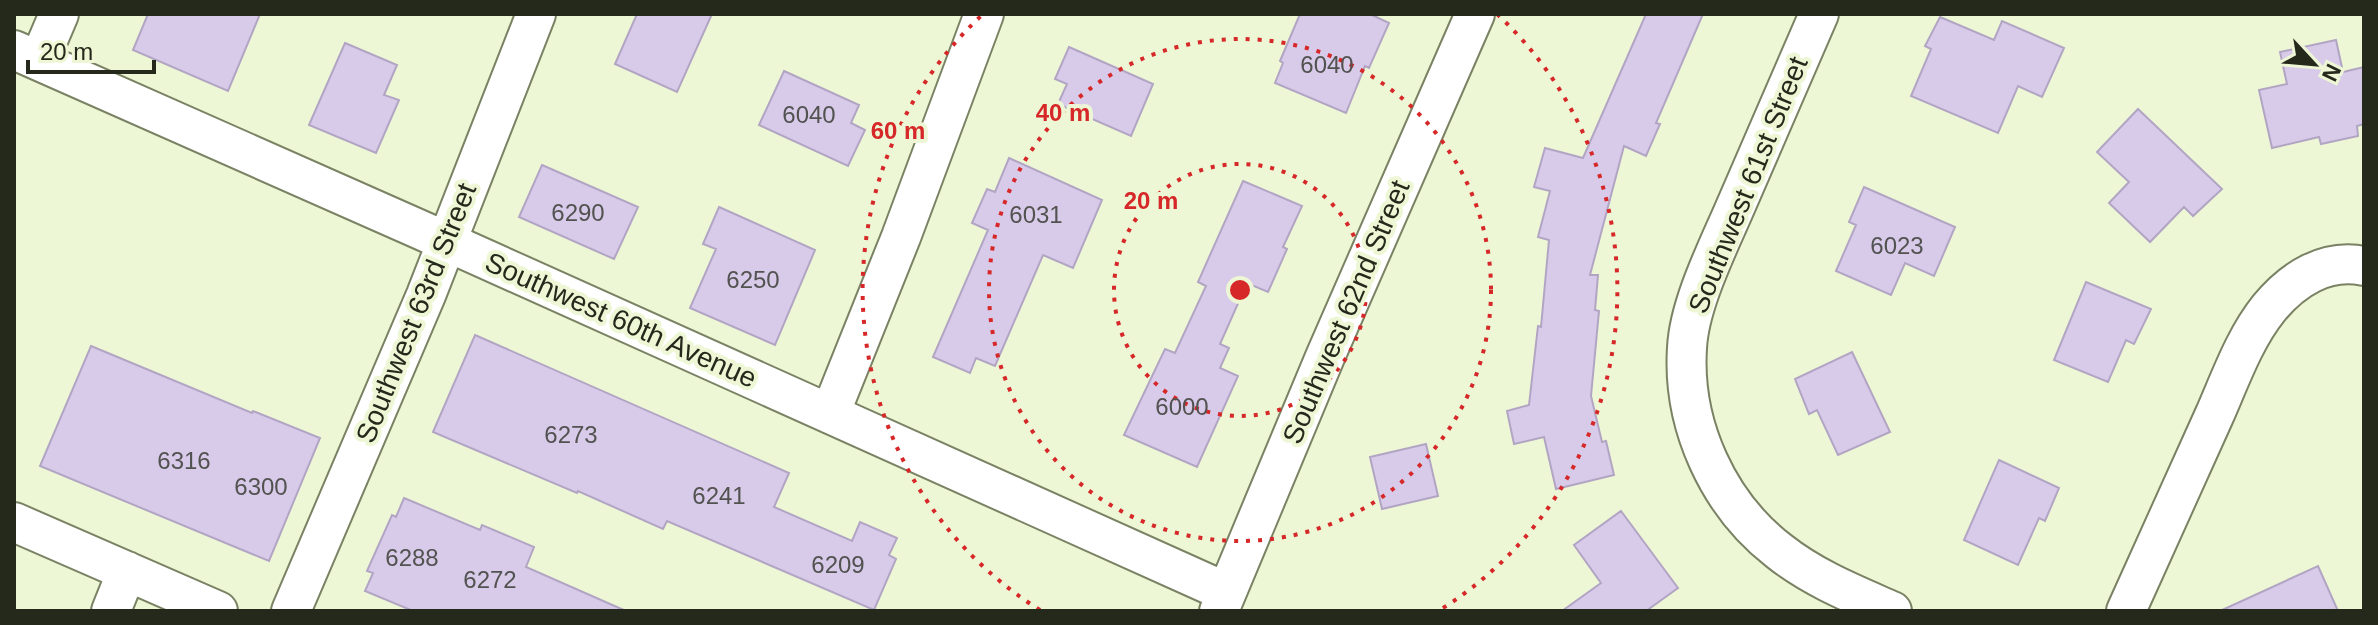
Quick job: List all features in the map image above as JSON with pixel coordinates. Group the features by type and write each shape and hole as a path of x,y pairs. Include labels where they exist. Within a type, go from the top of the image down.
{"street":[{"path":"26,55 59,14"},
{"name":"Southwest 63rd Street","path":"291,611 426,295 536,14"},
{"path":"830,414 901,237 984,14"},
{"name":"Southwest 62nd Street","path":"1223,602 1354,290 1475,14"},
{"name":"Southwest 61st Street","path":"1819,14 1700,295 1687,346 1687,376 1697,434 1708,460 1722,486 1757,531 1779,551 1820,578 1892,611"},
{"name":"Southwest 60th Avenue","path":"26,55 830,414 1223,602"},
{"path":"2126,611 2260,320 2284,292 2314,271 2346,266"},
{"path":"14,522 218,611"},
{"path":"111,611 127,571"}],"building":[{"path":"148,14 260,14 228,91 133,50"},
{"path":"637,14 712,14 677,92 615,64"},
{"path":"1300,14 1370,14 1389,23 1369,68 1365,66 1346,113 1275,83 1283,63 1280,61"},
{"path":"1646,14 1703,14 1656,123 1660,124 1646,156 1624,146 1590,275 1598,275 1595,310 1599,311 1591,396 1614,475 1556,489 1544,437 1514,444 1507,411 1529,405 1538,326 1541,327 1549,240 1538,237 1550,191 1534,187 1545,148 1583,158"},
{"path":"1940,17 1994,40 2002,21 2064,48 2042,97 2018,86 1998,133 1911,96 1931,49 1925,46"},
{"path":"2336,40 2343,72 2364,67 2364,124 2357,126 2358,136 2321,144 2319,137 2272,148 2259,90 2287,84 2280,52"},
{"path":"345,43 397,65 384,95 399,100 376,153 309,125"},
{"path":"1069,47 1153,84 1131,136 1058,104 1067,84 1055,79"},
{"path":"784,71 859,105 851,123 865,130 848,166 759,125"},
{"path":"2138,109 2222,189 2193,216 2184,207 2150,242 2109,203 2129,182 2097,152"},
{"path":"1009,158 1102,200 1073,268 1043,255 995,366 976,358 970,373 933,357 988,230 972,223 987,189 995,192"},
{"path":"542,165 638,207 614,259 519,217"},
{"path":"1243,181 1302,206 1283,247 1287,249 1268,292 1247,283 1220,344 1229,348 1220,368 1238,376 1197,467 1124,435 1165,349 1175,353 1206,286 1198,282"},
{"path":"1864,187 1955,227 1934,276 1905,263 1891,295 1836,271 1856,225 1849,222"},
{"path":"719,207 815,250 775,345 690,308 716,249 703,244"},
{"path":"2086,282 2151,309 2134,344 2126,340 2108,382 2054,360"},
{"path":"475,335 789,473 774,507 852,541 860,522 897,538 889,555 896,559 874,610 667,521 663,529 433,432"},
{"path":"91,346 320,438 269,561 40,466"},
{"path":"1852,352 1890,432 1838,455 1817,410 1809,414 1795,379"},
{"path":"1426,444 1438,496 1382,509 1370,457"},
{"path":"1999,460 2059,488 2045,521 2039,518 2018,565 1964,540"},
{"path":"404,498 480,530 482,525 534,547 526,567 626,611 413,611 365,591 373,573 367,571 392,515 396,517"},
{"path":"1621,511 1678,588 1646,611 1562,611 1601,583 1574,545"},
{"path":"2318,566 2338,611 2220,611"}]}
